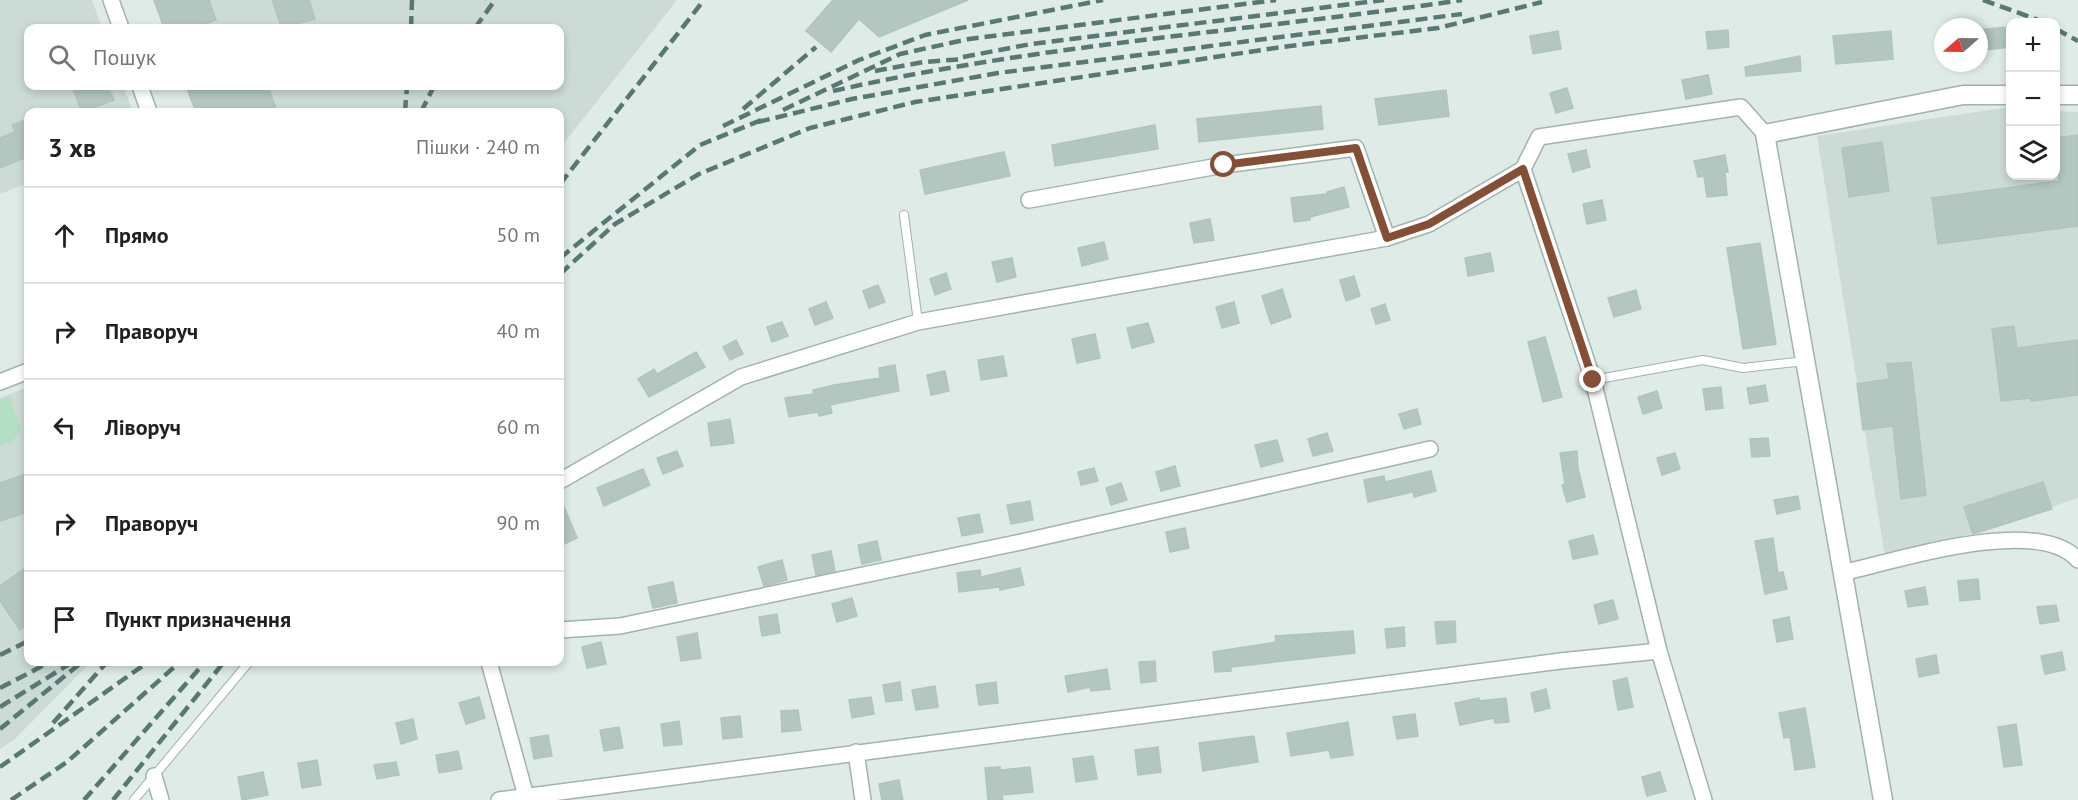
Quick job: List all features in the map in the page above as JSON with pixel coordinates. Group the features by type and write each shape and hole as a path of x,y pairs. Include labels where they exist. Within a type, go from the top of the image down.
{"street":[{"path":"111,0 120,24"},
{"path":"141,90 147,108"},
{"path":"1765,134 1963,95 2006,95"},
{"path":"2060,95 2078,95"},
{"path":"564,479 741,377 918,322 1387,238 1429,224 1523,169 1539,137 1741,107 1765,134 1883,800"},
{"path":"1029,200 1224,165 1356,148 1387,238"},
{"path":"1523,169 1593,380 1659,651 1704,800"},
{"path":"0,382 24,373"},
{"path":"564,630 620,626 1021,542 1430,449"},
{"path":"1842,573 1992,539 2041,541 2069,550 2078,560"},
{"path":"499,800 1560,661 1659,651"},
{"path":"490,666 526,798"},
{"path":"856,752 863,800"},
{"path":"154,776 161,800"}],"lane":[{"path":"903,215 918,322"},
{"path":"1593,380 1703,360 1743,368 1805,361"},
{"path":"134,800 246,666"}],"shaded area":[{"path":"0,0 92,0 101,24 24,24 24,90 125,90 131,108 24,108 24,185 0,194"},
{"path":"153,0 677,0 564,143 564,108 194,108 188,90 564,90 564,24 162,24"},
{"path":"2006,108 2006,180 2060,180 2060,111 2078,112 2078,498 1968,535 1885,556 1817,136"},
{"path":"24,389 24,666 87,666 16,738 0,749 0,398"}],"green space":[{"path":"10,396 21,431 12,441 0,446 0,400"}],"building":[{"path":"154,0 209,0 216,20 205,24 163,24"},
{"path":"272,0 309,0 315,19 297,24 281,24"},
{"path":"833,0 968,0 879,37 859,19 831,52 806,31"},
{"path":"2006,27 2006,47 1988,50 1988,29"},
{"path":"1728,30 1729,47 1708,49 1706,32"},
{"path":"1558,31 1561,49 1533,54 1530,36"},
{"path":"1891,31 1893,59 1836,64 1833,36"},
{"path":"1800,56 1801,71 1746,76 1745,67"},
{"path":"1708,75 1712,94 1686,99 1682,80"},
{"path":"1567,88 1573,108 1556,113 1550,93"},
{"path":"74,90 110,90 114,100 93,108 80,108"},
{"path":"188,90 269,90 276,108 194,108"},
{"path":"1446,90 1449,116 1379,125 1375,99"},
{"path":"1321,106 1323,129 1199,142 1197,119"},
{"path":"24,120 24,158 0,168 0,138 15,132 12,125"},
{"path":"1155,125 1158,149 1055,166 1052,145"},
{"path":"2078,135 2078,226 1938,244 1932,198 2059,181 2060,137"},
{"path":"1882,142 1889,191 1849,197 1842,148"},
{"path":"1586,150 1590,167 1573,172 1568,154"},
{"path":"1004,152 1010,176 925,194 920,170"},
{"path":"1725,155 1728,172 1725,172 1727,195 1707,197 1704,176 1698,177 1694,161"},
{"path":"1344,187 1349,207 1310,217 1310,220 1294,222 1291,198 1327,194 1327,192"},
{"path":"1602,200 1606,220 1587,224 1583,204"},
{"path":"1210,219 1214,240 1194,243 1190,223"},
{"path":"1104,242 1108,259 1082,266 1078,248"},
{"path":"1760,243 1776,344 1743,349 1727,248"},
{"path":"1490,253 1494,271 1468,276 1465,258"},
{"path":"1012,258 1016,277 997,282 992,262"},
{"path":"946,273 951,289 935,295 930,279"},
{"path":"1354,276 1360,296 1346,301 1340,280"},
{"path":"878,285 885,302 869,308 863,291"},
{"path":"1282,289 1291,317 1271,324 1262,296"},
{"path":"1636,290 1641,309 1614,317 1608,298"},
{"path":"826,302 833,318 815,325 809,309"},
{"path":"1234,302 1239,323 1222,328 1216,307"},
{"path":"1385,304 1390,320 1376,324 1371,309"},
{"path":"782,322 788,336 772,342 767,327"},
{"path":"1148,323 1154,342 1132,348 1127,328"},
{"path":"2014,326 2017,348 2078,340 2078,395 2031,401 2030,398 2001,401 1992,329"},
{"path":"1095,334 1100,358 1077,363 1072,339"},
{"path":"1545,337 1562,397 1543,402 1528,342"},
{"path":"736,340 743,354 730,360 723,347"},
{"path":"696,352 705,367 649,397 638,379 654,369 657,374"},
{"path":"1003,356 1007,376 981,380 978,360"},
{"path":"1911,362 1926,495 1901,499 1893,426 1863,430 1857,384 1889,379 1887,364"},
{"path":"895,365 899,391 830,405 832,413 819,416 818,412 789,417 785,398 814,394 813,390 834,385 880,378 879,368"},
{"path":"945,371 949,391 931,395 927,375"},
{"path":"1765,385 1768,401 1750,404 1747,388"},
{"path":"1721,387 1723,408 1706,410 1703,389"},
{"path":"1657,391 1662,408 1643,414 1638,397"},
{"path":"1417,409 1421,424 1404,429 1399,414"},
{"path":"730,419 734,443 711,446 708,423"},
{"path":"1327,433 1333,451 1313,456 1308,439"},
{"path":"1768,438 1770,456 1752,457 1750,439"},
{"path":"1277,440 1283,461 1261,467 1255,445"},
{"path":"677,451 683,466 663,474 657,458"},
{"path":"1577,451 1578,468 1585,497 1567,502 1562,485 1565,484 1560,453"},
{"path":"1675,453 1680,469 1662,475 1657,458"},
{"path":"1175,466 1180,486 1161,491 1156,472"},
{"path":"1094,468 1098,481 1081,485 1078,472"},
{"path":"643,469 650,485 604,506 597,488"},
{"path":"1431,471 1436,491 1414,497 1413,492 1368,502 1364,480 1384,476 1385,482"},
{"path":"24,474 24,513 0,521 0,483"},
{"path":"2043,482 2052,509 1973,534 1964,507"},
{"path":"1121,483 1127,500 1111,505 1106,488"},
{"path":"1798,496 1800,509 1777,514 1774,500"},
{"path":"1030,501 1033,520 1011,524 1007,505"},
{"path":"564,507 577,538 564,544"},
{"path":"979,514 983,532 962,536 958,518"},
{"path":"1185,528 1189,548 1170,552 1166,532"},
{"path":"1593,535 1598,554 1573,559 1569,541"},
{"path":"1773,538 1778,573 1783,572 1787,589 1765,594 1755,541"},
{"path":"877,541 881,560 862,564 858,545"},
{"path":"831,551 835,571 816,575 812,555"},
{"path":"782,560 787,580 764,586 758,567"},
{"path":"1020,568 1024,585 1000,590 1000,587 959,592 957,573 980,570 981,577"},
{"path":"24,569 24,627 20,630 0,601 0,586"},
{"path":"1978,579 1980,599 1960,601 1958,581"},
{"path":"673,582 677,603 653,608 648,587"},
{"path":"1925,587 1928,604 1908,607 1905,591"},
{"path":"852,598 857,616 837,622 832,604"},
{"path":"1613,600 1618,619 1599,624 1594,605"},
{"path":"2056,605 2059,621 2040,624 2037,607"},
{"path":"777,614 780,633 762,636 759,617"},
{"path":"1789,617 1793,639 1777,642 1773,620"},
{"path":"1455,621 1456,642 1437,644 1435,622"},
{"path":"1404,627 1405,646 1387,648 1385,629"},
{"path":"1353,631 1355,653 1231,667 1231,671 1215,672 1213,652 1276,642 1275,636"},
{"path":"697,633 701,658 681,661 677,637"},
{"path":"601,642 606,664 587,668 582,647"},
{"path":"2062,652 2065,670 2045,674 2041,656"},
{"path":"1936,655 1939,673 1919,677 1916,659"},
{"path":"1155,661 1156,681 1141,683 1139,662"},
{"path":"1107,669 1110,689 1091,691 1090,687 1068,692 1065,676"},
{"path":"1627,678 1633,707 1618,710 1613,681"},
{"path":"900,682 902,700 886,702 883,685"},
{"path":"996,682 998,703 979,705 976,685"},
{"path":"935,686 938,707 916,710 912,690"},
{"path":"1546,689 1550,708 1535,712 1531,693"},
{"path":"479,697 485,718 466,724 459,703"},
{"path":"871,697 874,714 852,718 849,700"},
{"path":"1479,698 1479,701 1506,698 1509,722 1495,723 1494,718 1460,725 1455,703"},
{"path":"1805,708 1815,767 1795,770 1790,737 1784,738 1779,713"},
{"path":"798,710 801,730 782,732 781,711"},
{"path":"1415,714 1418,736 1397,739 1393,717"},
{"path":"740,716 742,737 723,739 721,718"},
{"path":"413,719 417,739 401,744 396,723"},
{"path":"679,721 682,744 664,746 661,724"},
{"path":"1348,722 1353,755 1331,758 1329,750 1291,756 1287,733"},
{"path":"2016,724 2022,765 2004,767 1998,727"},
{"path":"619,727 623,748 604,751 600,730"},
{"path":"548,735 552,756 534,759 530,738"},
{"path":"1254,736 1258,762 1203,771 1199,743"},
{"path":"1158,747 1161,772 1138,775 1135,750"},
{"path":"458,751 462,769 439,773 436,755"},
{"path":"1093,756 1097,779 1076,782 1073,759"},
{"path":"317,760 321,785 302,788 298,763"},
{"path":"396,762 399,775 377,779 374,765"},
{"path":"1000,767 1000,770 1030,767 1033,792 1002,795 1003,800 988,800 985,768"},
{"path":"263,772 268,795 242,800 238,777"},
{"path":"1660,772 1666,791 1647,796 1642,777"},
{"path":"899,780 903,800 882,800 879,784"}],"railway":[{"path":"411,24 412,0"},
{"path":"478,24 495,0"},
{"path":"564,179 704,0"},
{"path":"723,126 859,60 925,35 1103,0"},
{"path":"783,110 900,54 969,39 1276,0"},
{"path":"963,57 1031,44 1384,0"},
{"path":"833,91 989,61 1462,0"},
{"path":"1983,0 2033,18"},
{"path":"564,270 615,224 699,174 810,128 915,102 1282,47 1438,28 1542,2"},
{"path":"758,122 852,99 998,73 1462,14"},
{"path":"2060,31 2078,41"},
{"path":"743,109 816,47"},
{"path":"875,71 924,62 964,59"},
{"path":"405,108 407,90"},
{"path":"423,108 432,90"},
{"path":"564,255 700,145 764,119"},
{"path":"0,655 24,643"},
{"path":"0,688 42,666"},
{"path":"0,707 66,666"},
{"path":"0,729 77,666"},
{"path":"53,723 103,666"},
{"path":"0,767 142,666"},
{"path":"11,800 67,762 175,666"},
{"path":"84,800 201,666"},
{"path":"113,800 221,666"}],"route":[{"path":"1224,165 1356,148 1387,238 1429,224 1523,169 1593,380"}]}
